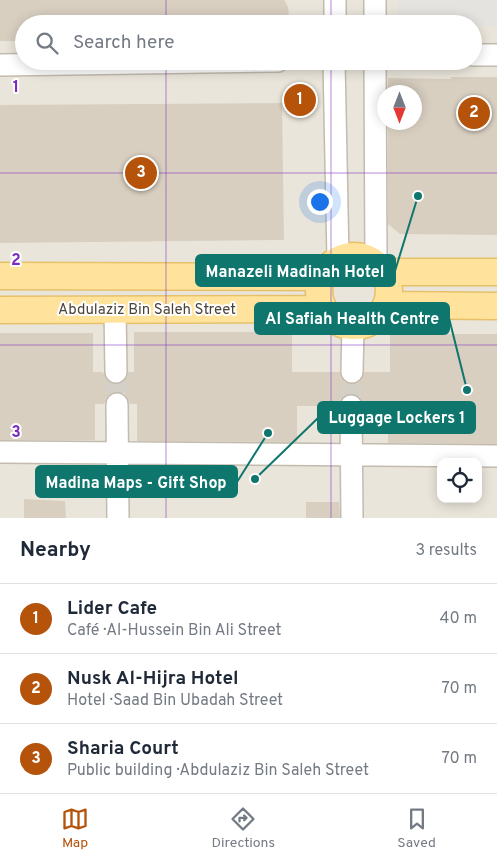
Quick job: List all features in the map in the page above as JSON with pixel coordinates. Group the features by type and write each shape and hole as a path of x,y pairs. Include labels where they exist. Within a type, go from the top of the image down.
{"main road":[{"name":"Abdulaziz Bin Saleh Street","path":"0,276 330,268 354,256 362,256 380,268 497,272"},
{"path":"330,268 319,288 320,299 324,309 332,318 342,324 353,326 363,325 373,320 381,314 387,305 390,294 388,282 380,268"},
{"path":"387,305 497,306"},
{"name":"Abdulaziz Bin Saleh Street","path":"0,310 324,309"}],"street":[{"path":"335,0 335,15"},
{"path":"375,0 375,15"},
{"path":"482,55 497,55"},
{"path":"0,64 15,64"},
{"path":"330,268 334,70"},
{"path":"375,70 380,268"},
{"path":"115,309 116,372"},
{"path":"352,372 353,326"},
{"path":"116,404 118,518"},
{"path":"351,406 352,518"},
{"path":"0,452 497,456"}],"shaded area":[{"path":"0,0 497,0 497,518 0,518"},
{"path":"398,0 497,0 497,26 482,26 482,15 398,15"}],"building":[{"path":"0,0 284,0 288,7 289,15 15,15 15,41 0,41"},
{"path":"451,77 497,77 497,235 400,234 388,224 388,130 422,130 422,85 388,85 388,78 451,79"},
{"path":"302,92 307,97 306,107 285,107 295,93"},
{"path":"282,103 284,240 0,243 0,105"},
{"path":"134,332 292,332 292,372 340,372 341,378 345,382 352,384 358,383 362,379 364,372 390,372 390,334 497,334 497,444 388,443 388,406 363,406 358,395 351,394 340,399 339,406 297,406 297,442 137,441 137,404 130,404 124,393 117,392 110,394 104,404 95,404 95,440 0,440 0,333 93,333 93,372 103,372 110,383 116,384 123,382 127,378 128,372 134,372"},
{"path":"24,499 65,501 66,518 24,518"},
{"path":"306,502 339,502 340,518 306,518"}],"tunnel":[{"path":"116,372 117,404"},
{"path":"351,406 352,372"}],"place":[{"name":"Lider Cafe","path":"300,100"},
{"name":"Nusk Al-Hijra Hotel","path":"474,113"},
{"name":"Sharia Court","path":"141,173"},
{"name":"Manazeli Madinah Hotel","path":"418,196"},
{"name":"Al Safiah Health Centre","path":"467,390"},
{"name":"Madina Maps - Gift Shop","path":"268,433"},
{"name":"Luggage Lockers 1","path":"255,479"}]}
